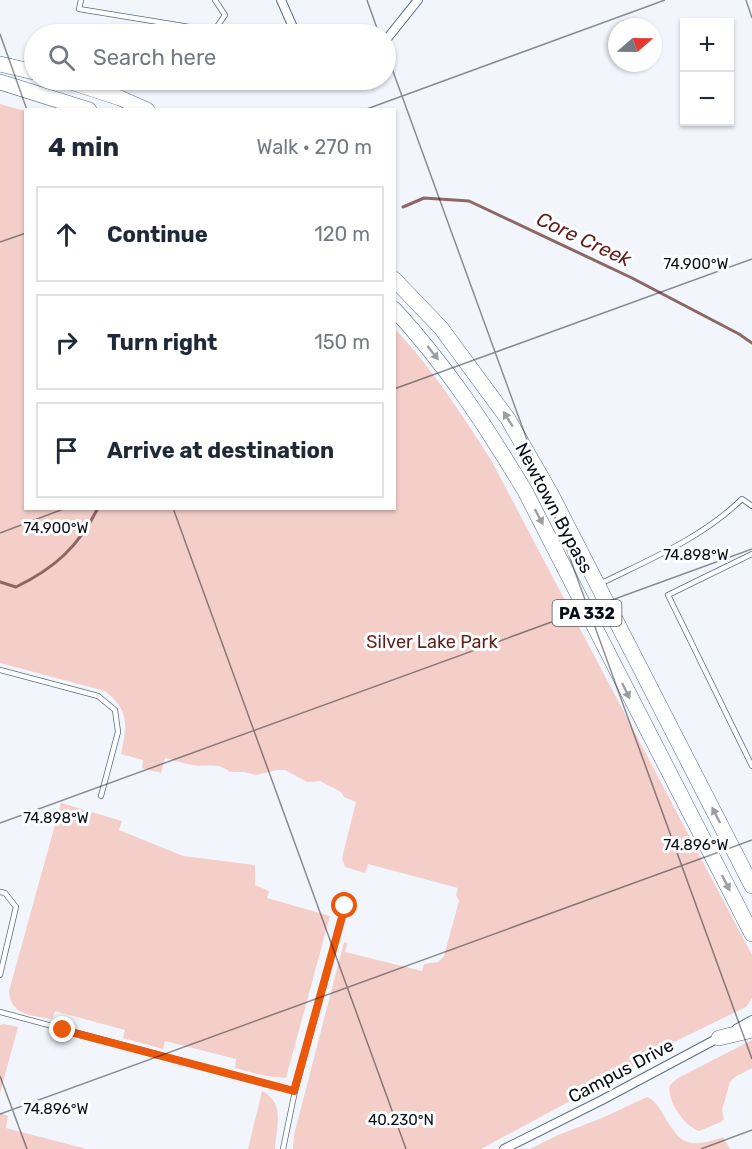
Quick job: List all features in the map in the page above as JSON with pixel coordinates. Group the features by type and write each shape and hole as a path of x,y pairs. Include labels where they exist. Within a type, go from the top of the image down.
{"highway":[{"path":"0,64 24,70"},
{"path":"0,82 24,90"},
{"path":"25,90 83,108"},
{"path":"96,90 142,108"},
{"name":"Newtown Bypass","path":"396,281 441,328 497,401 534,463 752,886"},
{"name":"Newtown Bypass","path":"396,311 449,372 494,438 525,491 752,934"},
{"path":"719,1038 752,1030"}],"street":[{"path":"281,0 292,24"},
{"path":"396,28 418,0"},
{"name":"Campus Drive","path":"504,1149 752,1020"}],"lane":[{"path":"81,0 79,9 171,24"},
{"path":"215,0 225,15 219,24"},
{"path":"598,585 689,540 723,518 742,499 752,506"},
{"path":"752,554 668,595 752,766"},
{"path":"0,670 98,696 115,710 118,732 101,796"},
{"path":"0,892 5,894 16,908 0,975"},
{"path":"284,1149 294,1091 345,906"},
{"path":"0,1012 294,1091"}],"green space":[{"name":"Silver Lake Park","path":"0,104 24,111 24,510 396,510 396,330 434,376 491,460 752,955 752,998 746,1007 674,1042 635,1066 481,1149 293,1149 294,1135 344,942 347,943 345,952 422,971 424,964 438,962 444,956 459,901 456,895 458,888 368,864 365,873 345,867 342,858 356,802 320,781 307,782 285,770 256,775 230,772 217,766 190,764 165,758 161,773 142,768 143,760 121,754 125,735 125,719 119,705 105,691 0,663"},
{"path":"61,803 122,821 119,830 183,856 255,865 255,885 269,891 267,898 330,916 286,1078 266,1076 235,1068 236,1059 165,1041 163,1049 123,1038 125,1030 55,1011 52,1019 18,1010 9,991"},
{"path":"0,1025 18,1027 0,1093"},
{"path":"752,1040 752,1068 730,1082 722,1110 724,1119 699,1131 688,1124 674,1105 670,1085 678,1078"},
{"path":"262,1091 274,1102 277,1109 275,1149 248,1149"},
{"path":"647,1097 653,1100 675,1132 687,1142 701,1143 723,1137 730,1149 530,1149 558,1135"},
{"path":"0,1113 8,1116 6,1128 87,1149 0,1149"}],"waterway":[{"name":"Core Creek","path":"403,207 424,198 469,201 632,278 752,343"},
{"name":"Core Creek","path":"0,582 16,587 54,564 74,545 97,510"}],"route":[{"path":"63,1030 294,1091 345,906"}]}
